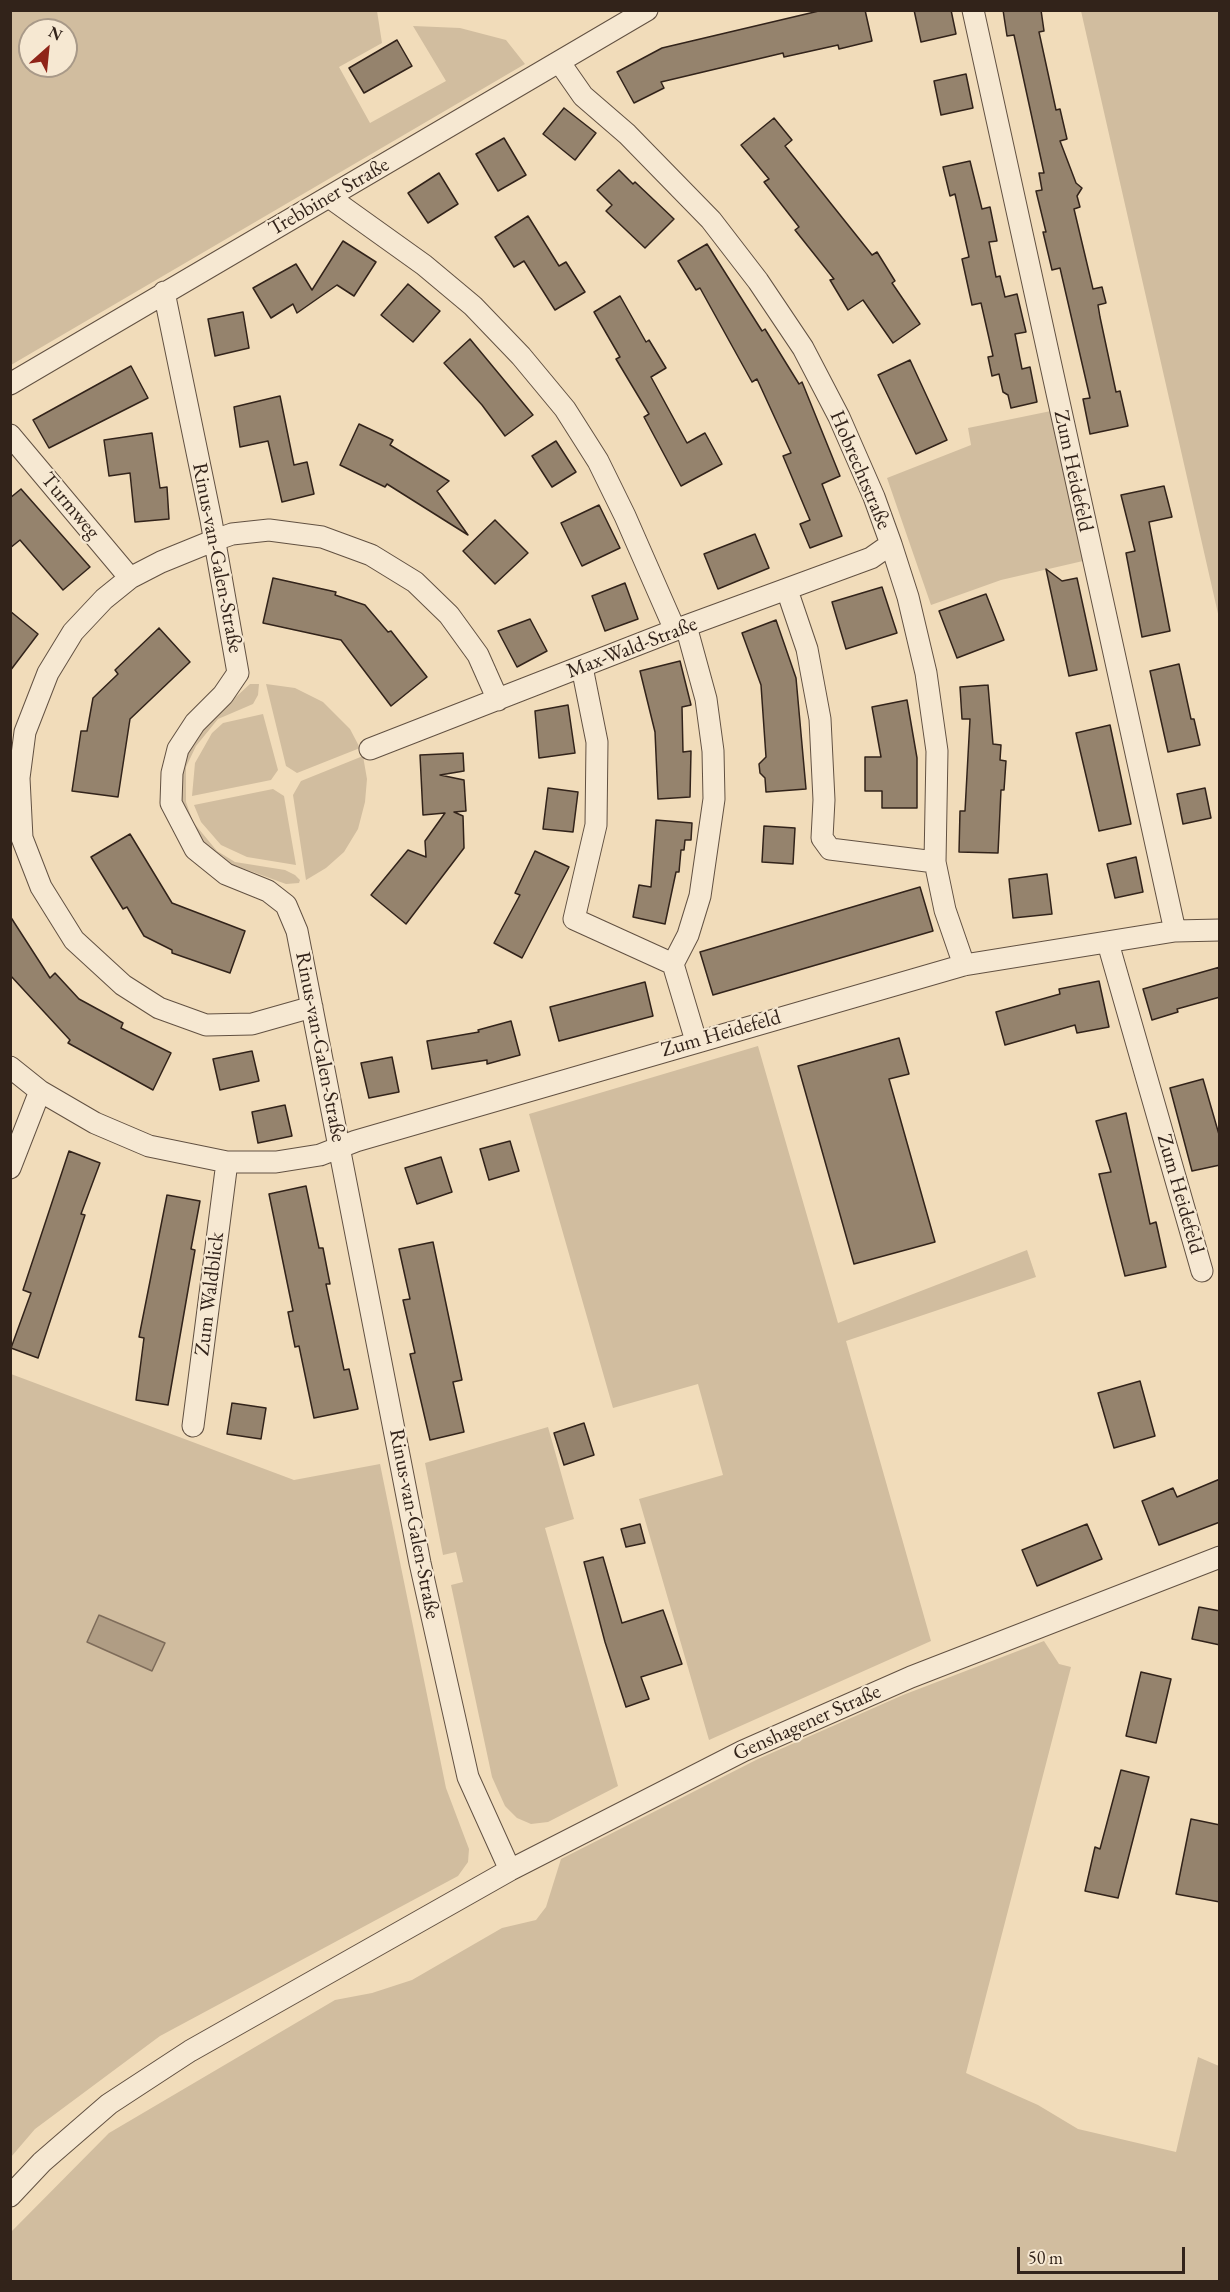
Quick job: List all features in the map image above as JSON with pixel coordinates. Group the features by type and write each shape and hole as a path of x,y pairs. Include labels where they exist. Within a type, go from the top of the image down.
{"street":[{"name":"Trebbiner Straße","path":"10,384 647,10"},
{"name":"Zum Heidefeld","path":"973,10 1175,931"},
{"name":"Hobrechtstraße","path":"560,63 583,96 642,149 711,220 758,281 803,348 839,417 874,496 891,544 908,597 926,673 935,740 934,862 945,910 964,965"},
{"path":"329,197 424,265 473,306 521,356 565,409 598,461 681,628 706,699 713,751 714,799 700,896 688,935 673,964 696,1041"},
{"name":"Rinus-van-Galen-Straße","path":"164,292 215,540 238,673 223,695 195,723 178,749 172,772 171,803 195,849 226,874 268,891 286,905 297,931 420,1563 468,1777 510,1870"},
{"name":"Turmweg","path":"10,435 130,578"},
{"path":"312,1007 252,1024 206,1025 159,1008 123,985 74,940 41,887 16,839 19,778 18,727 48,673 73,632 104,599 130,578 161,562 232,534 269,530 322,537 371,555 414,582 449,615 478,655 498,700"},
{"name":"Max-Wald-Straße","path":"370,749 681,628 871,558 891,544"},
{"path":"787,590 807,649 820,719 824,800 822,838 830,849 934,862"},
{"path":"582,667 597,742 596,825 574,919 673,964"},
{"name":"Zum Heidefeld","path":"10,1067 40,1091 95,1123 149,1146 227,1162 276,1162 340,1149 356,1141 964,965 1175,931 1220,930"},
{"name":"Zum Heidefeld","path":"1108,943 1202,1271"},
{"path":"10,1168 40,1091"},
{"name":"Zum Waldblick","path":"193,1426 227,1162"},
{"name":"Genshagener Straße","path":"10,2196 42,2162 109,2104 190,2051 510,1870 734,1755 900,1681 1220,1557"}],"shaded area":[{"path":"10,11 377,11 382,43 339,67 370,123 446,81 413,26 460,28 506,40 525,64 11,365"},
{"path":"1081,11 1219,11 1219,618"},
{"path":"1051,411 1083,561 1001,580 931,605 887,478 971,445 968,428"},
{"path":"250,684 259,684 258,695 253,704 218,719 196,746 186,767 186,802 193,822 217,851 235,862 285,870 295,875 300,880 299,883 286,884 230,864 210,851 196,835 180,799 184,758 203,727"},
{"path":"266,684 295,688 323,702 350,729 360,748 297,773 286,766"},
{"path":"263,714 278,770 271,780 192,796 195,763 212,733 223,723"},
{"path":"363,756 367,779 365,802 358,829 344,852 326,868 306,880 293,795 301,781"},
{"path":"273,789 284,796 296,865 247,857 221,845 201,822 194,805"},
{"path":"758,1046 838,1323 1027,1250 1036,1277 846,1341 931,1641 709,1740 639,1499 723,1475 698,1384 613,1408 529,1114"},
{"path":"11,1374 294,1480 380,1464 446,1788 469,1849 468,1862 458,1876 160,2036 35,2129 11,2157"},
{"path":"548,1427 574,1519 545,1528 618,1786 548,1822 531,1824 517,1818 505,1806 492,1777 451,1585 463,1582 456,1552 443,1555 425,1463"},
{"path":"99,1615 165,1643 152,1671 87,1642"},
{"path":"1044,1641 1059,1664 1071,1667 966,2073 1038,2105 1078,2129 1176,2152 1198,2057 1219,2066 1219,2281 11,2281 11,2232 109,2133 335,2000 372,1993 412,1980 502,1928 536,1920 546,1907 561,1859 758,1759 903,1695"}],"building":[{"path":"823,10 865,10 872,41 839,49 838,45 784,57 783,53 661,82 664,88 634,103 617,72 662,48"},
{"path":"914,10 951,10 956,34 921,42"},
{"path":"1003,10 1041,10 1044,31 1039,32 1056,110 1060,109 1067,139 1060,141 1076,183 1082,188 1077,196 1080,207 1074,209 1093,289 1102,287 1106,303 1098,305 1100,317 1116,392 1120,391 1128,426 1090,434 1083,399 1090,398 1060,268 1052,270 1043,232 1046,232 1036,191 1042,190 1039,173 1044,173 1014,35 1007,36"},
{"path":"397,40 412,66 364,93 349,68"},
{"path":"966,74 973,108 941,115 934,81"},
{"path":"564,108 596,133 575,160 543,134"},
{"path":"774,118 792,140 785,146 872,255 877,252 895,281 892,283 920,324 893,343 863,300 848,310 830,280 834,279 795,230 799,227 764,182 769,179 741,145"},
{"path":"504,138 526,175 498,191 476,154"},
{"path":"970,161 982,209 990,207 997,241 989,242 996,277 1000,276 1005,297 1017,294 1026,332 1015,334 1022,369 1030,367 1037,402 1011,408 1008,395 1003,392 999,374 992,376 988,357 993,356 981,303 972,305 962,259 969,257 955,194 950,196 943,167"},
{"path":"619,170 674,219 645,248 606,211 612,205 597,190"},
{"path":"439,173 458,204 428,223 408,193"},
{"path":"528,216 559,266 566,262 585,292 555,310 524,261 514,267 495,237"},
{"path":"343,241 376,262 354,296 337,285 297,313 293,304 271,318 253,288 296,264 312,290"},
{"path":"707,244 762,331 765,329 799,384 802,382 840,476 822,484 842,536 810,548 800,524 810,520 783,456 791,453 757,379 752,382 700,288 696,290 678,261"},
{"path":"408,284 440,311 413,342 381,315"},
{"path":"620,296 646,342 649,340 666,368 651,377 687,443 705,433 722,464 681,486 644,417 649,414 616,359 620,357 594,312"},
{"path":"243,312 249,348 215,356 208,319"},
{"path":"470,339 533,415 505,436 482,405 444,363"},
{"path":"910,360 947,440 916,454 878,375"},
{"path":"131,366 148,398 49,448 33,420"},
{"path":"280,396 294,465 307,462 314,494 282,502 268,441 240,447 234,407"},
{"path":"359,424 393,440 390,445 449,481 437,491 468,535 387,484 385,487 340,465"},
{"path":"152,433 160,488 167,487 169,519 135,522 130,473 109,476 104,440"},
{"path":"556,441 576,472 552,487 532,456"},
{"path":"1164,486 1172,517 1149,522 1170,631 1142,637 1126,553 1135,551 1121,495"},
{"path":"21,489 90,567 63,590 20,540 10,548 10,498"},
{"path":"599,505 620,548 582,566 561,523"},
{"path":"495,520 528,553 495,584 463,551"},
{"path":"755,534 769,568 718,589 704,554"},
{"path":"1046,569 1062,581 1077,578 1097,670 1069,676"},
{"path":"273,578 336,592 335,595 365,605 388,632 391,631 427,677 391,706 341,640 263,623"},
{"path":"625,583 638,619 605,631 592,596"},
{"path":"882,587 897,633 846,649 832,602"},
{"path":"986,594 1004,640 957,658 939,611"},
{"path":"10,611 38,634 10,671"},
{"path":"530,619 547,651 517,667 498,631"},
{"path":"776,620 796,678 806,789 766,792 765,778 760,773 759,764 766,757 761,685 742,633"},
{"path":"159,628 190,662 130,719 118,797 72,791 81,731 87,731 93,698 118,674 115,670"},
{"path":"680,661 691,705 682,707 683,752 691,751 690,797 658,799 655,732 640,671"},
{"path":"1179,664 1191,719 1194,719 1200,745 1168,752 1150,671"},
{"path":"988,685 993,744 1001,745 1000,760 1006,761 1004,790 1001,790 998,853 959,852 960,811 965,811 970,719 962,719 960,687"},
{"path":"907,700 917,758 917,808 882,808 882,791 865,791 865,757 881,757 872,707"},
{"path":"568,705 575,753 539,758 535,711"},
{"path":"1110,725 1131,824 1099,831 1076,733"},
{"path":"463,753 464,771 440,775 464,780 466,811 454,812 463,816 464,848 406,924 371,895 408,850 426,857 425,841 445,813 423,815 420,755"},
{"path":"548,788 578,792 573,832 543,829"},
{"path":"1205,788 1211,818 1183,824 1177,794"},
{"path":"656,820 692,823 691,840 685,840 684,850 681,850 679,872 676,872 665,924 633,917 639,885 651,887"},
{"path":"764,826 795,828 793,864 762,862"},
{"path":"130,834 172,903 245,931 230,973 172,953 172,950 144,936 127,907 123,909 91,857"},
{"path":"535,851 569,867 522,958 494,943 520,895 515,893"},
{"path":"1136,857 1143,892 1115,898 1107,864"},
{"path":"1047,874 1052,914 1013,918 1009,879"},
{"path":"920,887 933,931 713,995 700,952"},
{"path":"10,916 50,978 55,973 79,999 123,1023 121,1028 171,1053 153,1090 68,1043 70,1040 10,975"},
{"path":"1220,967 1220,997 1177,1009 1178,1012 1152,1020 1143,989"},
{"path":"1099,981 1109,1027 1077,1033 1075,1025 1005,1045 996,1012 1060,994 1059,989"},
{"path":"645,982 653,1016 559,1041 550,1007"},
{"path":"511,1021 520,1055 487,1064 487,1060 432,1069 427,1041 479,1032 478,1030"},
{"path":"899,1038 909,1074 889,1079 935,1242 854,1264 798,1066"},
{"path":"252,1051 259,1081 220,1090 213,1059"},
{"path":"392,1057 399,1092 369,1098 361,1063"},
{"path":"1203,1079 1220,1138 1220,1165 1192,1171 1170,1088"},
{"path":"285,1105 292,1136 258,1143 252,1112"},
{"path":"1126,1113 1150,1224 1156,1222 1166,1267 1125,1276 1099,1174 1111,1172 1096,1121"},
{"path":"510,1141 519,1171 489,1180 480,1149"},
{"path":"69,1151 100,1163 81,1214 85,1215 38,1358 11,1348 31,1293 23,1290"},
{"path":"441,1157 452,1192 417,1204 405,1168"},
{"path":"306,1186 319,1248 323,1248 330,1284 326,1284 344,1370 349,1369 358,1409 314,1418 299,1346 295,1347 288,1312 293,1311 269,1194"},
{"path":"167,1195 200,1201 191,1249 195,1250 168,1405 136,1400 144,1338 139,1337"},
{"path":"433,1242 462,1380 453,1382 464,1432 430,1440 410,1354 415,1353 403,1300 410,1299 399,1249"},
{"path":"1140,1381 1155,1436 1114,1448 1098,1393"},
{"path":"232,1403 266,1408 261,1439 227,1434"},
{"path":"584,1423 594,1455 564,1465 554,1433"},
{"path":"1220,1479 1220,1522 1159,1545 1142,1501 1173,1488 1177,1497"},
{"path":"640,1524 645,1543 626,1547 621,1529"},
{"path":"1087,1524 1102,1559 1037,1586 1022,1550"},
{"path":"603,1557 622,1623 663,1610 682,1664 641,1677 649,1699 626,1707 605,1642 584,1562"},
{"path":"1199,1607 1220,1611 1220,1645 1192,1639"},
{"path":"1141,1672 1171,1679 1156,1743 1126,1736"},
{"path":"1121,1770 1149,1777 1118,1898 1085,1891 1095,1847 1100,1849"},
{"path":"1191,1819 1220,1825 1220,1902 1176,1894"}]}
